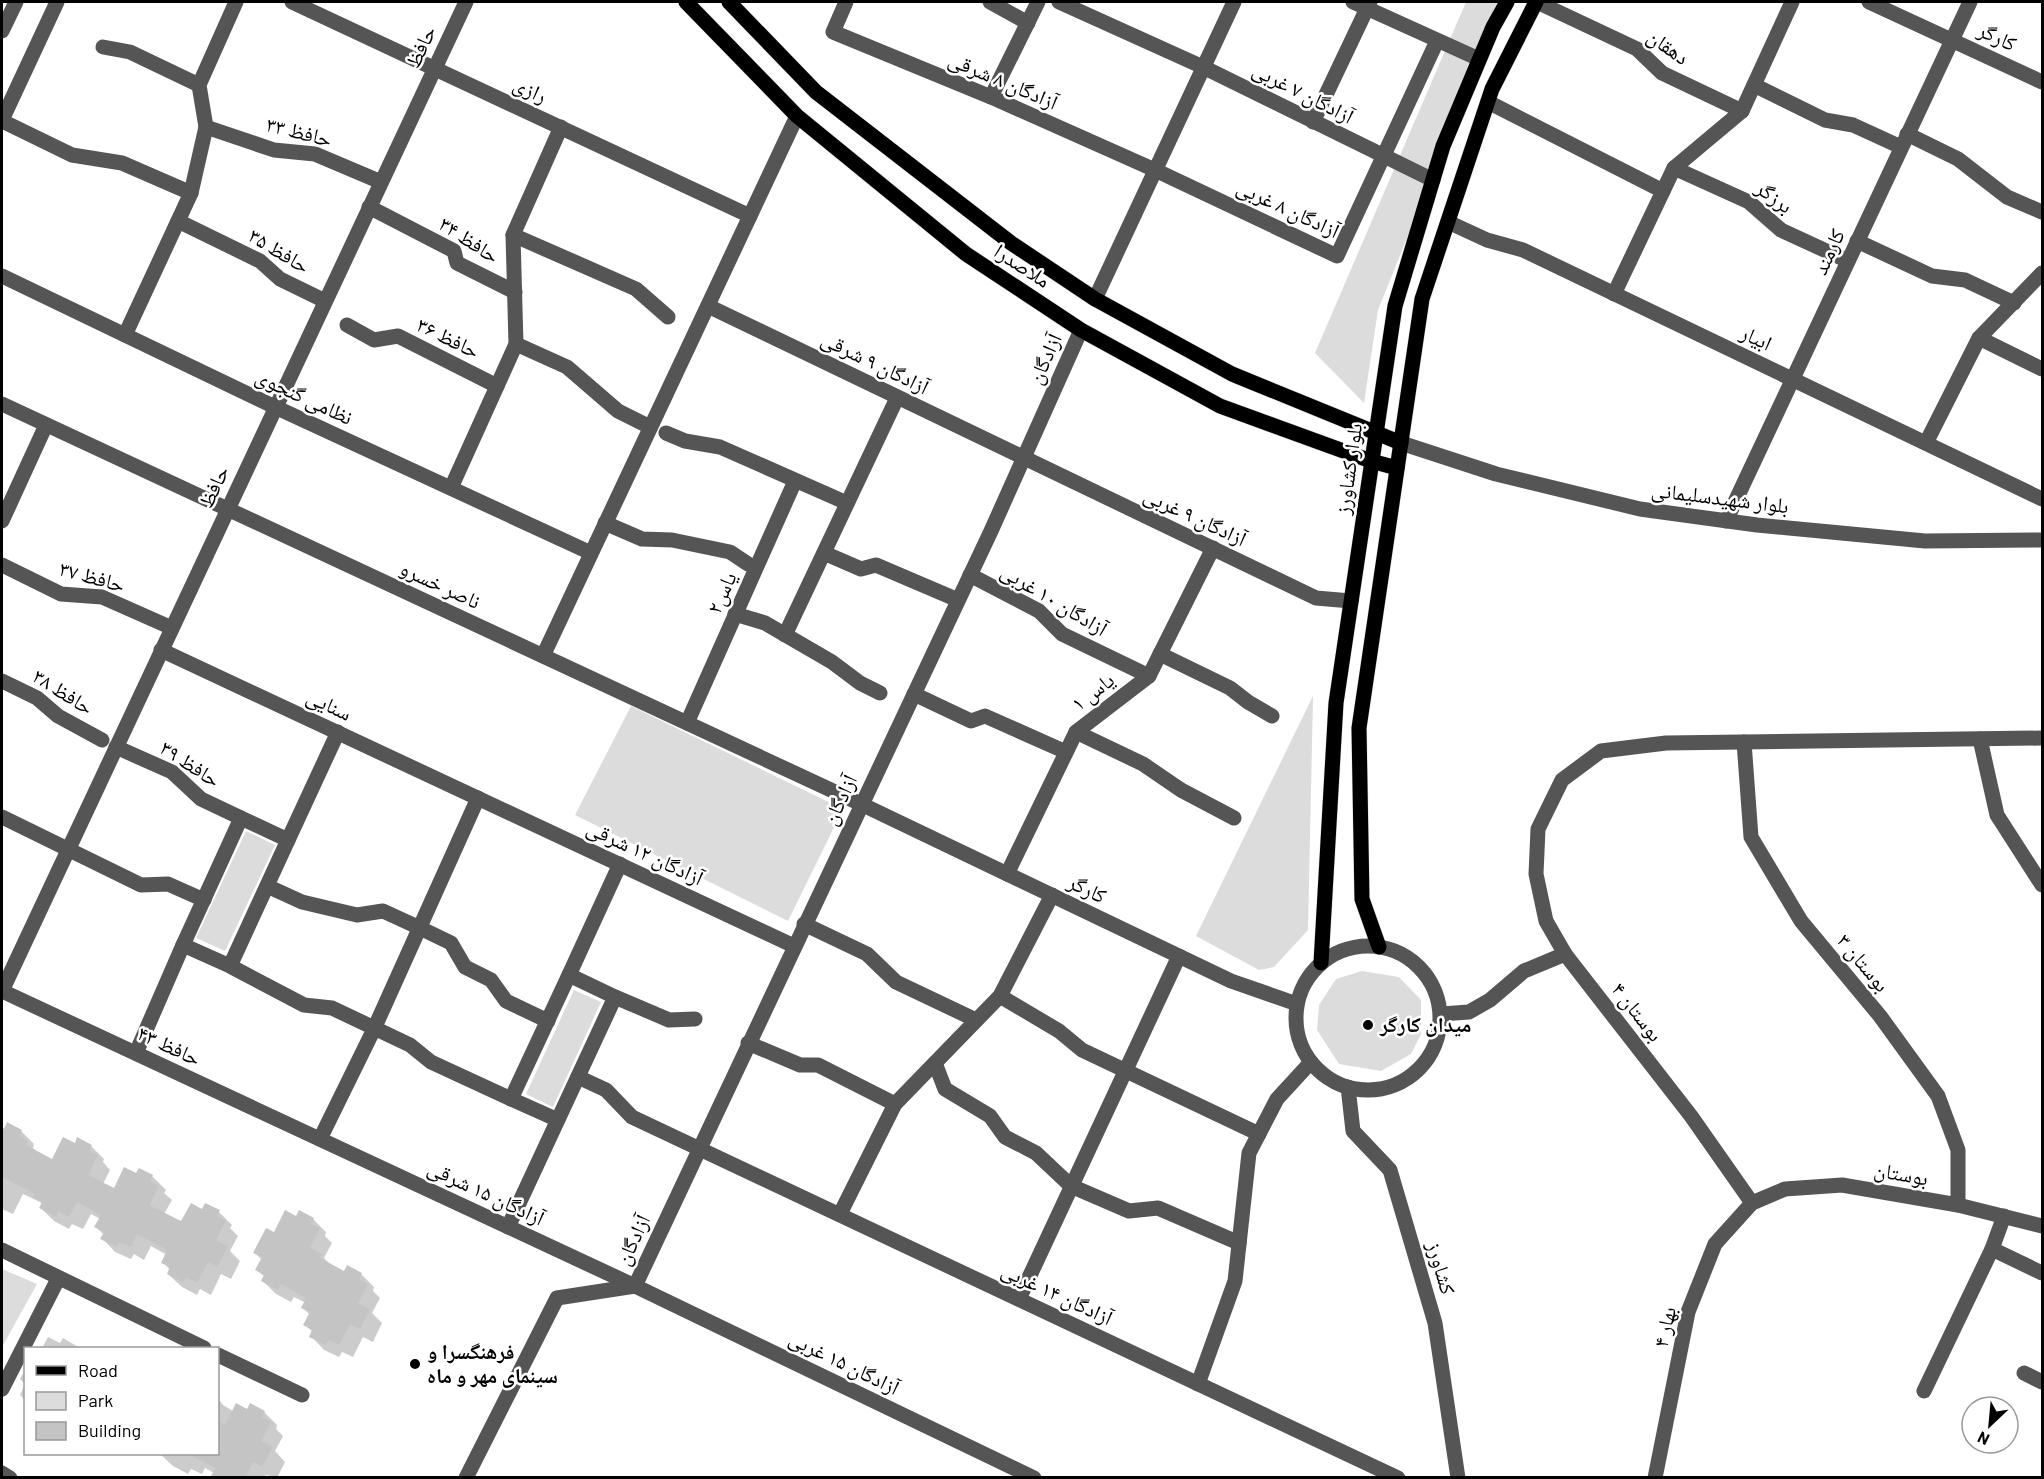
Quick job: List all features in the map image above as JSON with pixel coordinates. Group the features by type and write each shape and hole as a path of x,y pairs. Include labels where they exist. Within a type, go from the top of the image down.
{"main road":[{"name":"ملاصدرا","path":"686,2 797,116 966,254 1081,330 1220,406 1371,461 1397,468"},
{"name":"ملاصدرا","path":"729,2 816,92 1011,243 1095,299 1232,374 1401,442"},
{"name":"بلوار کشاورز","path":"1321,963 1336,703 1395,306 1443,146 1479,60 1507,2"},
{"path":"1379,947 1362,899 1359,728 1422,299 1492,89 1537,2"}],"street":[{"path":"2,31 16,2"},
{"path":"57,2 2,120 72,155 122,163 191,193"},
{"path":"125,335 191,193 206,127 199,85 236,2"},
{"name":"رازی","path":"295,2 750,216"},
{"name":"حافظ","path":"2,991 68,850 109,743 172,628 466,2"},
{"name":"آزادگان ۸ شرقی","path":"846,2 833,32 992,97 1155,170"},
{"path":"990,2 1028,23"},
{"path":"992,97 1038,2"},
{"name":"آزادگان ۷ غربی","path":"1059,2 1203,67 1433,180"},
{"path":"1095,299 1234,2"},
{"name":"دهقان","path":"1537,2 1638,49 1662,73 1742,111"},
{"path":"1614,294 1674,168 1742,111 1792,2"},
{"name":"کارگر","path":"1869,2 2043,82"},
{"name":"کارمند","path":"1726,521 1970,2"},
{"path":"1312,122 1363,4 1479,60"},
{"path":"1383,157 1437,41"},
{"path":"103,47 130,52 199,85"},
{"path":"1754,85 1825,120 1853,125 1959,159 2007,197 2043,212"},
{"path":"1488,102 1663,192"},
{"path":"543,656 797,116"},
{"name":"حافظ ۳۳","path":"206,127 274,150 315,154 381,183"},
{"path":"451,488 516,344 513,235 561,128"},
{"name":"آزادگان ۸ غربی","path":"1155,170 1337,256 1383,157"},
{"name":"برزگر","path":"1674,168 1749,202 1781,230 1848,261"},
{"name":"حافظ ۳۴","path":"369,207 454,251 457,263 515,292"},
{"name":"حافظ ۳۵","path":"178,221 261,261 280,279 325,301"},
{"name":"ابیار","path":"1448,222 1487,240 1523,250 2043,499"},
{"path":"513,235 636,289 668,317"},
{"path":"1857,241 1932,276 1965,279 2014,303"},
{"path":"1926,443 1980,338 2043,273"},
{"name":"نظامی گنجوی","path":"2,276 275,407 591,553"},
{"name":"آزادگان ۹ شرقی","path":"708,306 1023,459"},
{"name":"حافظ ۳۶","path":"347,326 374,340 398,336 497,386"},
{"name":"آزادگان","path":"635,1286 958,600 1081,330"},
{"path":"1980,338 2043,369"},
{"path":"516,344 567,367 618,411 650,427"},
{"path":"785,635 897,398"},
{"name":"ناصر خسرو","path":"2,404 861,804"},
{"path":"2,521 46,425"},
{"path":"666,433 685,441 720,447 847,504"},
{"name":"بلوار شهیدسلیمانی","path":"1401,442 1507,477 1640,509 1726,521 1926,542 2043,540"},
{"name":"آزادگان ۹ غربی","path":"1023,459 1316,598 1351,601"},
{"name":"یاس۲","path":"687,723 795,481"},
{"path":"605,524 642,539 672,540 730,552 748,564"},
{"name":"یاس ۱","path":"1007,874 1076,732 1149,676 1213,548"},
{"path":"824,553 861,569 876,565 958,600"},
{"name":"حافظ ۳۷","path":"2,565 62,594 102,597 172,628"},
{"name":"آزادگان ۱۰ غربی","path":"970,574 1038,611 1062,634 1149,676"},
{"path":"735,614 765,623 832,662 860,683 880,693"},
{"name":"سنایی","path":"161,650 478,798"},
{"path":"1160,654 1230,688 1272,716"},
{"name":"حافظ ۳۸","path":"2,681 37,698 58,716 109,743"},
{"path":"914,694 971,721 985,716 1066,752"},
{"path":"230,966 338,732"},
{"path":"1076,732 1143,764 1181,790 1234,818"},
{"path":"1744,742 2043,738"},
{"path":"1980,739 1997,815 2043,885"},
{"name":"بوستان ۴","path":"1744,742 1666,743 1600,751 1562,780 1538,830 1536,874 1546,921 1565,954 1691,1116 1752,1203"},
{"name":"بوستان ۳","path":"1744,742 1751,837 1801,921 1880,1016 1938,1096 1958,1150 1959,1205"},
{"name":"حافظ ۳۹","path":"109,743 172,772 201,799 288,840"},
{"path":"320,1139 374,1029 478,798"},
{"name":"آزادگان ۱۲ شرقی","path":"478,798 794,946"},
{"name":"کارگر","path":"861,804 1231,981 1297,1004"},
{"path":"2,817 141,885 168,884 204,900"},
{"path":"135,1053 242,818"},
{"path":"511,1099 620,864"},
{"path":"267,886 302,902 357,915 383,911 420,928 451,943 465,967 491,980 506,1000 548,1021"},
{"path":"840,1214 895,1104 1000,996 1052,895"},
{"path":"804,924 867,954 896,982 976,1020"},
{"path":"183,945 230,966 303,1005 332,1008 410,1046 431,1062 558,1120"},
{"path":"1358,946 1379,947 1402,955 1422,970 1435,991 1440,1014 1438,1039 1427,1061 1410,1078 1387,1088 1363,1091 1339,1085 1318,1071 1311,1062 1304,1052 1296,1029 1297,1004 1305,981 1321,963 1339,952 1358,946"},
{"path":"1440,1014 1469,1012 1490,1000 1524,971 1565,954"},
{"path":"1018,1299 1179,956"},
{"path":"569,975 669,1020 695,1020"},
{"name":"حافظ ۴۳","path":"2,991 320,1139"},
{"path":"1000,996 1059,1031 1082,1050 1259,1134"},
{"path":"508,1227 615,997"},
{"path":"748,1043 800,1065 818,1065 895,1104"},
{"path":"1198,1384 1234,1281 1249,1153 1277,1099 1311,1062"},
{"path":"935,1063 945,1089 990,1116 1005,1137 1036,1153 1071,1186 1129,1211 1158,1208 1239,1243"},
{"name":"آزادگان ۱۴ غربی","path":"578,1077 606,1090 632,1117 1398,1478"},
{"name":"کشاورز","path":"1348,1087 1353,1131 1390,1170 1435,1323 1458,1478"},
{"name":"آزادگان ۱۵ شرقی","path":"320,1139 635,1286"},
{"name":"بوستان","path":"1752,1203 1785,1189 1842,1185 1959,1205 2043,1226"},
{"name":"بهار ۴","path":"1655,1478 1688,1312 1714,1244 1752,1203"},
{"path":"1924,1391 1992,1249 2004,1216"},
{"path":"1992,1249 2043,1273"},
{"path":"2,1250 202,1347"},
{"path":"2,1389 58,1279"},
{"path":"466,1478 557,1298 635,1286"},
{"name":"آزادگان ۱۵ غربی","path":"635,1286 1034,1478"},
{"path":"219,1355 302,1395"},
{"path":"2024,1373 2043,1382"},
{"path":"2,1473 10,1478"}],"green space":[{"path":"1466,2 1508,2 1479,59 1378,310 1364,403 1315,353"},
{"path":"1313,696 1308,930 1274,967 1259,970 1196,936"},
{"path":"631,706 843,809 788,921 575,815"},
{"path":"246,831 275,845 225,951 196,938"},
{"path":"1362,971 1399,977 1421,1000 1421,1034 1411,1054 1381,1071 1339,1064 1317,1030 1319,1005 1336,979"},
{"path":"574,990 601,1002 553,1107 526,1094"},
{"path":"2,1269 37,1284 2,1347"}],"building":[{"path":"7,1122 22,1130 19,1136 28,1141 26,1145 52,1159 63,1137 75,1143 77,1137 92,1145 89,1151 98,1155 88,1175 114,1188 124,1167 136,1173 139,1168 153,1175 150,1181 159,1186 149,1205 181,1221 191,1203 202,1209 205,1203 220,1210 217,1216 226,1221 216,1240 228,1246 217,1267 208,1262 197,1283 186,1277 183,1282 167,1274 170,1267 161,1263 167,1250 137,1234 131,1247 120,1242 117,1247 100,1239 104,1232 94,1227 101,1215 77,1202 69,1217 58,1211 56,1217 39,1208 42,1202 33,1197 35,1194 2,1177 2,1134"},
{"path":"285,1210 296,1216 299,1210 314,1218 311,1224 320,1228 310,1248 322,1254 320,1258 344,1271 347,1265 362,1273 359,1279 368,1284 358,1303 370,1309 360,1329 350,1324 339,1345 329,1340 326,1345 309,1337 312,1330 303,1325 310,1312 301,1308 306,1298 281,1284 278,1290 261,1281 264,1275 255,1270 262,1257 253,1253 266,1228 274,1232"},
{"path":"236,1403 247,1409 250,1403 265,1411 262,1417 271,1422 261,1441 273,1447 262,1467 253,1462 245,1478 210,1478 215,1468 190,1455 219,1455 219,1422 225,1425"}],"place":[{"name":"میدان کارگر","path":"1368,1025"},
{"name":"فرهنگسرا و سینمای مهر و ماه","path":"415,1364"}]}
